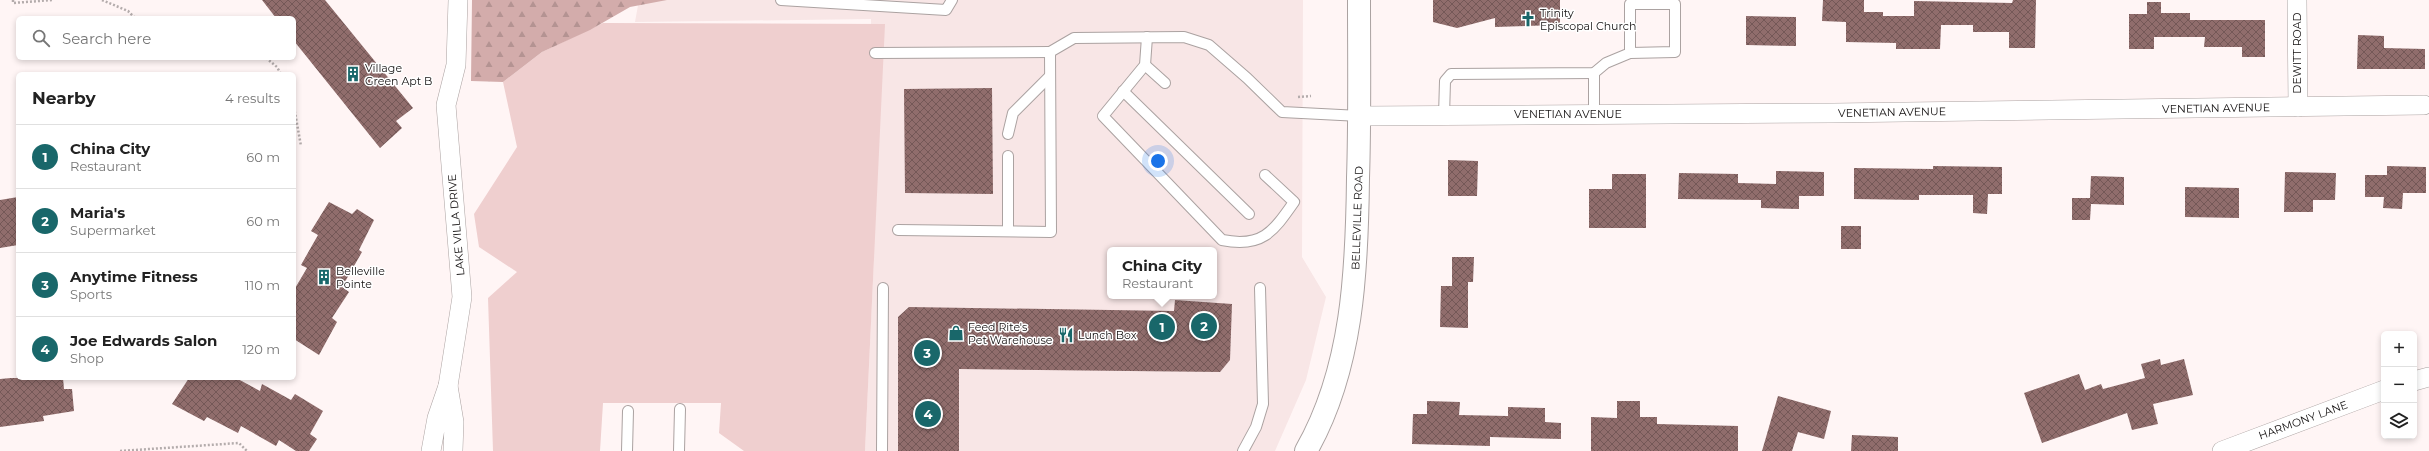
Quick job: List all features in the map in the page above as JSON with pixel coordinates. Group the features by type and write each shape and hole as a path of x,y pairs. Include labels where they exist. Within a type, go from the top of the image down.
{"main road":[{"name":"BELLEVILLE ROAD","path":"1306,451 1328,401 1340,362 1349,323 1357,256 1360,116 1359,0"}],"street":[{"name":"LAKE VILLA DRIVE","path":"431,451 437,418 448,386 462,297 446,105 456,65 458,0"},
{"name":"DEWITT ROAD","path":"2297,0 2298,107"},
{"name":"VENETIAN AVENUE","path":"1360,116 2424,105"},
{"path":"2417,380 2429,377"},
{"name":"LAKE VILLA DRIVE","path":"448,386 454,422 453,451"},
{"name":"HARMONY LANE","path":"2222,451 2381,391"}],"lane":[{"path":"781,0 946,10 952,0"},
{"path":"1444,116 1445,81 1451,74 1594,73 1606,63 1630,53 1675,52 1674,4 1630,4 1630,53"},
{"path":"1147,37 1145,65 1103,116 1222,240 1239,243 1258,241 1280,223 1294,202 1265,174"},
{"path":"875,53 1050,52 1074,38 1184,37 1209,45 1247,78 1282,112 1360,116"},
{"path":"898,230 1051,232 1050,52"},
{"path":"1145,65 1165,83"},
{"path":"1594,73 1594,114"},
{"path":"1008,134 1013,113 1050,76"},
{"path":"1123,91 1249,214"},
{"path":"1008,156 1008,231"},
{"path":"882,451 883,288"},
{"path":"1243,451 1256,427 1263,404 1260,288"},
{"path":"679,451 680,409"},
{"path":"627,451 628,411"}],"path":[{"path":"13,0 13,3 52,0"},
{"path":"102,0 128,10 133,16"},
{"path":"268,60 277,67 280,72"},
{"path":"296,118 301,146"},
{"path":"120,451 239,443 247,451"}],"shaded area":[{"path":"639,0 1303,0 1302,257 1326,297 1306,380 1275,451 865,451 874,257 871,19 635,22"},
{"path":"603,23 885,24 865,451 744,451 719,433 721,403 603,403 600,451 493,451 488,298 517,272 479,247 474,214 517,147 503,82 542,52"}],"green space":[{"path":"472,0 667,0 630,7 590,30 542,52 503,82 471,81"}],"building":[{"name":"Village Green Apt B","path":"262,0 325,0 413,108 396,121 402,128 380,148 296,43 296,16 274,16"},
{"path":"1433,0 1560,0 1560,25 1495,27 1495,18 1457,28 1433,22"},
{"path":"1823,0 1864,0 1864,12 1883,12 1883,16 1914,16 1914,1 2012,3 2013,0 2036,0 2035,48 2009,48 2009,32 1973,32 1973,25 1941,25 1940,49 1896,49 1896,43 1846,42 1846,22 1822,21"},
{"path":"2147,2 2161,2 2161,13 2190,13 2190,20 2265,20 2265,57 2242,57 2242,47 2204,47 2205,37 2154,37 2154,49 2129,49 2129,14 2147,14"},
{"path":"1746,16 1796,17 1796,46 1746,45"},
{"path":"2358,35 2384,36 2384,48 2425,49 2425,69 2357,69"},
{"path":"992,88 993,194 905,193 904,89"},
{"path":"1448,160 1478,161 1477,196 1448,196"},
{"path":"1933,166 2002,167 2002,194 1988,194 1987,214 1973,213 1973,195 1919,195 1919,200 1854,199 1854,168 1933,169"},
{"path":"2387,166 2426,167 2426,193 2403,193 2402,209 2383,208 2384,197 2365,197 2365,175 2387,175"},
{"path":"1776,171 1824,172 1824,196 1799,196 1799,209 1761,208 1761,200 1678,199 1679,173 1738,174 1738,183 1776,184"},
{"path":"2285,172 2336,173 2335,200 2313,200 2313,212 2284,212"},
{"path":"1612,174 1646,174 1646,228 1589,228 1589,189 1612,189"},
{"path":"2091,176 2124,177 2124,205 2091,204 2090,220 2072,220 2072,198 2090,198"},
{"path":"2185,187 2239,188 2239,218 2185,217"},
{"path":"16,197 16,245 0,248 0,200"},
{"name":"Belleville Pointe","path":"329,202 352,214 357,209 374,220 359,250 362,252 342,287 349,292 332,318 337,322 319,355 296,340 296,287 307,268 301,265 318,235 311,231"},
{"path":"1841,226 1861,226 1861,249 1841,249"},
{"path":"1452,257 1474,257 1473,282 1468,282 1468,328 1440,327 1441,286 1452,286"},
{"path":"1175,300 1232,304 1230,360 1220,372 959,369 959,451 898,451 898,317 909,307 1174,311"},
{"path":"2160,359 2161,365 2184,359 2193,395 2153,404 2158,424 2132,430 2127,413 2042,443 2024,393 2079,374 2085,390 2101,384 2103,389 2145,378 2141,364"},
{"path":"16,378 16,380 63,380 64,389 72,389 74,411 43,416 44,421 0,427 0,379"},
{"path":"188,380 240,380 260,391 262,384 291,400 295,394 323,411 310,434 317,439 309,451 296,451 279,440 276,446 241,426 238,433 207,417 204,421 172,404"},
{"path":"1778,396 1831,411 1824,439 1798,432 1792,451 1762,451"},
{"path":"1427,401 1460,402 1459,415 1508,416 1508,407 1545,408 1545,422 1561,423 1561,439 1490,437 1490,446 1412,444 1413,414 1427,414"},
{"path":"1617,401 1640,401 1640,417 1657,417 1657,424 1738,426 1738,451 1591,451 1591,417 1617,418"},
{"path":"1852,435 1898,437 1898,451 1851,451"}],"place":[{"name":"Trinity Episcopal Church","path":"1528,19"},
{"name":"Village Green Apt B","path":"353,74"},
{"name":"Belleville Pointe","path":"324,277"},
{"name":"Maria's","path":"1204,326"},
{"name":"China City","path":"1162,327"},
{"name":"Feed Rite's Pet Warehouse","path":"956,333"},
{"name":"Lunch Box","path":"1066,335"},
{"name":"Anytime Fitness","path":"927,353"},
{"name":"Joe Edwards Salon","path":"928,414"}]}
